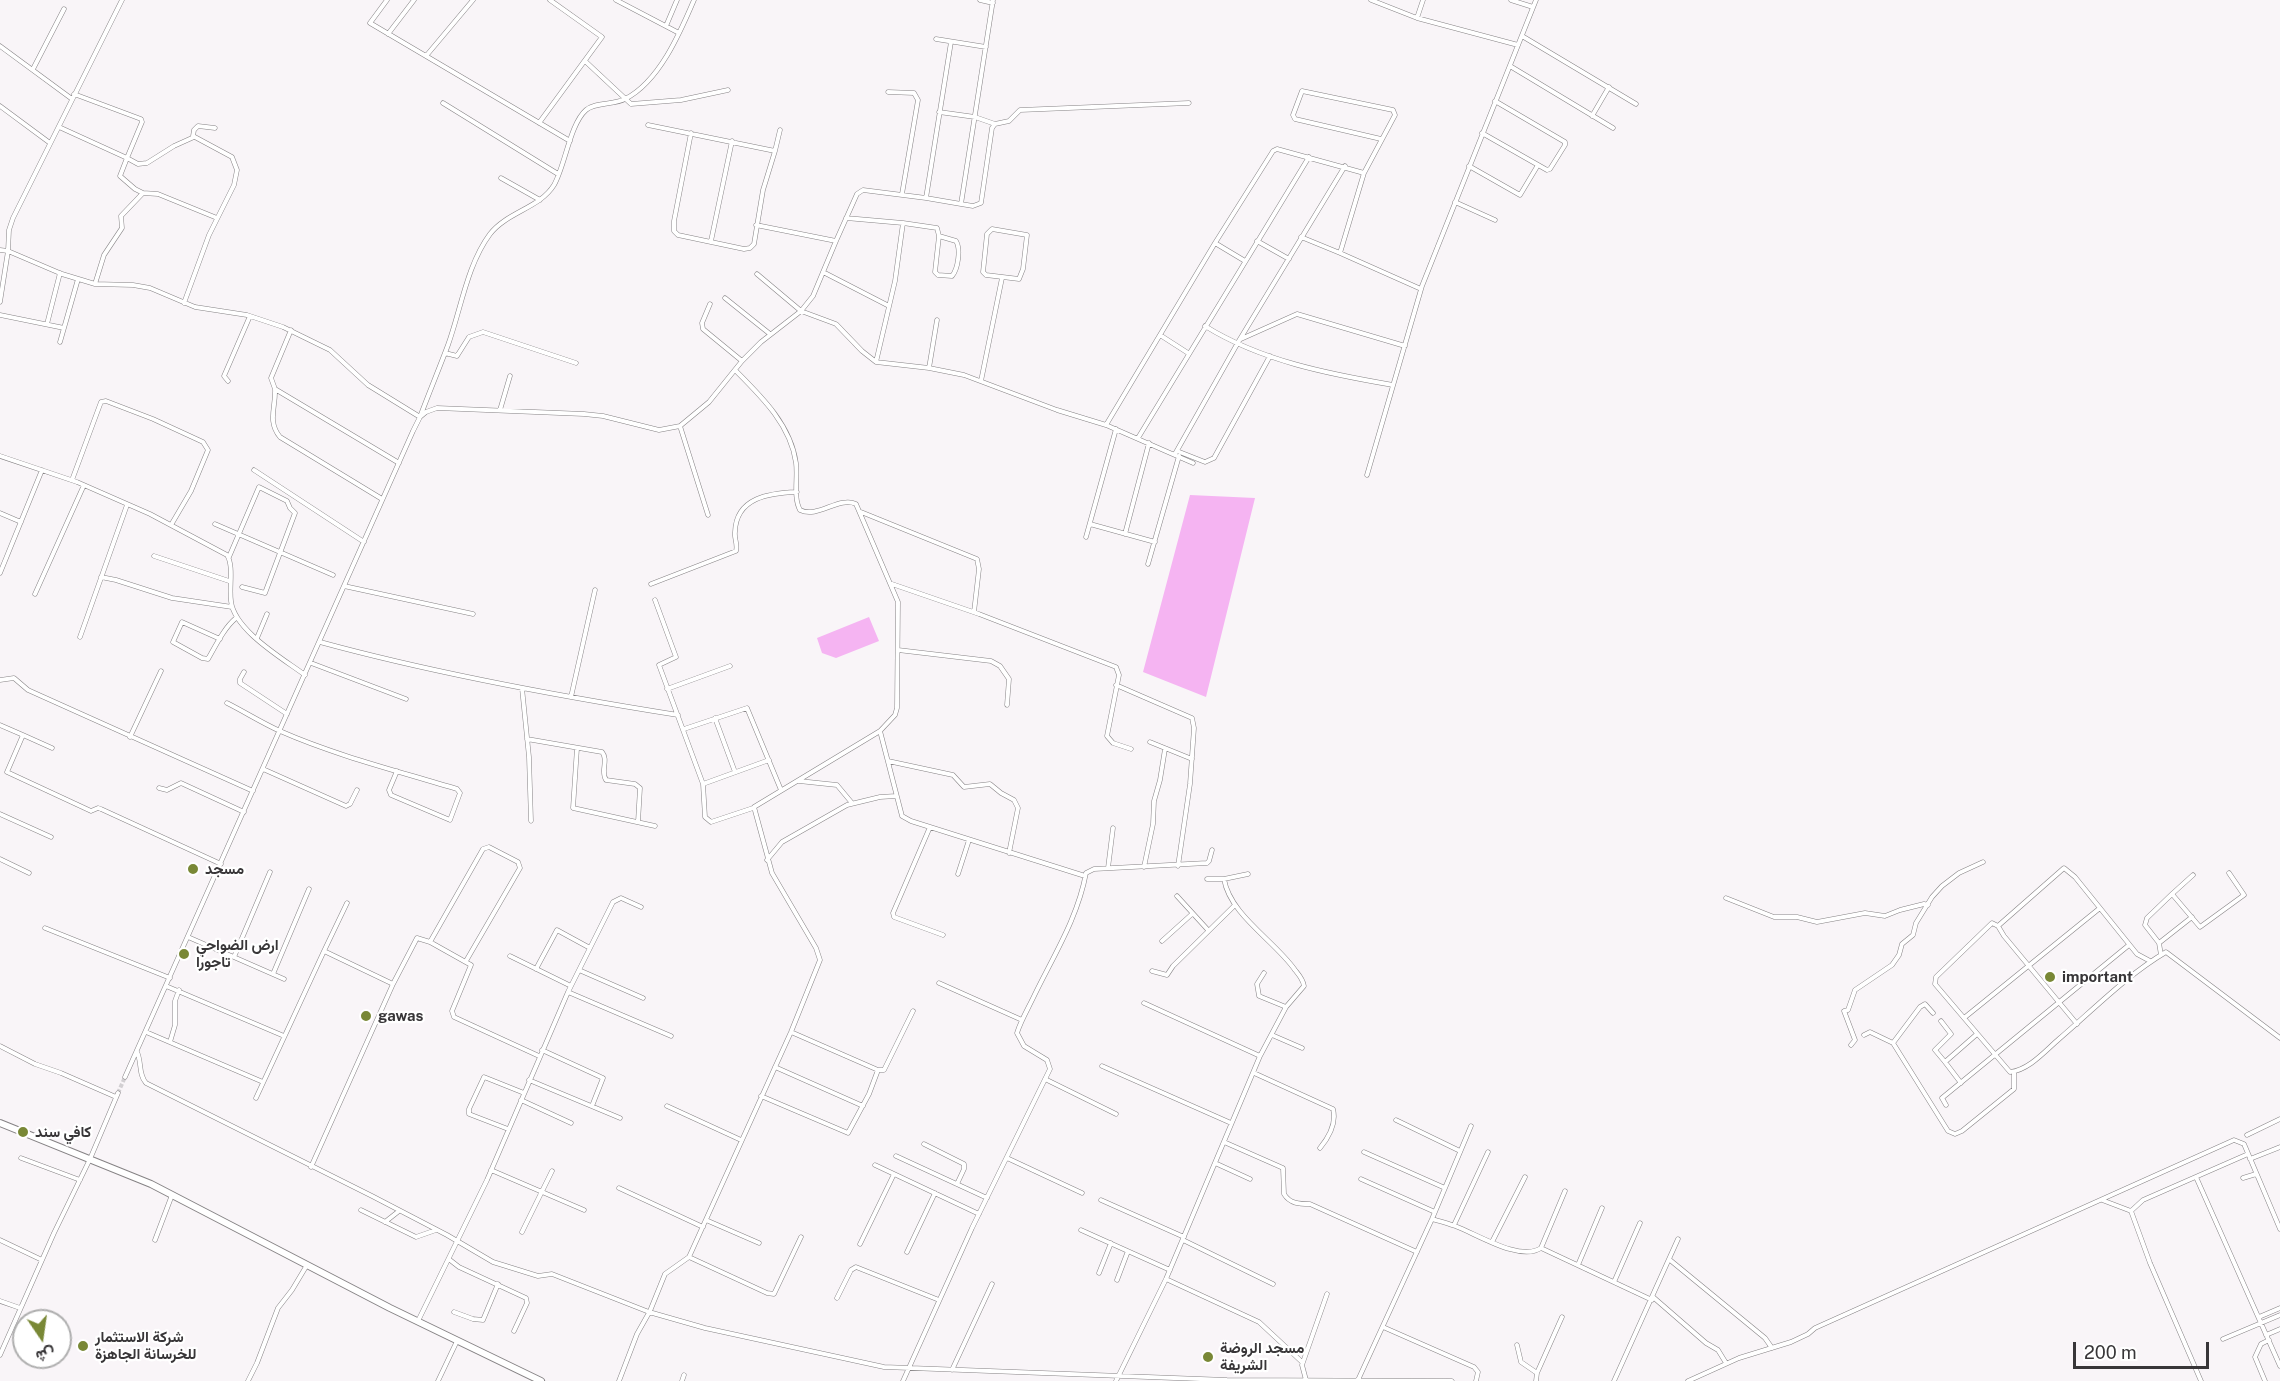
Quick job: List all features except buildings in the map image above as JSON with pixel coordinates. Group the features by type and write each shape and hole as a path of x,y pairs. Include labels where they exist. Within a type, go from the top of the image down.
{"main road":[{"path":"0,1123 172,1195 418,1322 541,1381"}],"street":[{"path":"0,302 12,222 122,0"},
{"path":"387,0 370,23 570,141"},
{"path":"388,34 414,0"},
{"path":"426,56 473,0"},
{"path":"539,123 602,37 550,0"},
{"path":"616,0 679,33"},
{"path":"666,26 678,0"},
{"path":"125,1077 420,417 445,353 479,253 490,234 505,220 540,200 554,186 570,141 586,110 627,99 662,64 694,0"},
{"path":"961,204 993,2 980,0"},
{"path":"1371,0 1417,18 1518,45"},
{"path":"1417,18 1423,0"},
{"path":"1510,0 1533,7"},
{"path":"1367,475 1421,289 1536,0"},
{"path":"33,69 64,9"},
{"path":"1522,36 1636,104"},
{"path":"936,39 986,47"},
{"path":"926,198 951,42"},
{"path":"0,46 73,97 141,119 142,122 120,176 135,189 158,194 217,218"},
{"path":"585,61 631,104 681,100 728,90"},
{"path":"1510,66 1613,128"},
{"path":"1592,116 1608,87"},
{"path":"1340,253 1364,173 1395,115 1393,110 1305,90 1301,93 1293,115 1295,119 1381,139"},
{"path":"888,92 914,93 918,100 902,194"},
{"path":"1482,133 1547,170 1550,169 1565,144 1495,101"},
{"path":"443,103 558,174"},
{"path":"939,112 975,117 994,124 1009,121 1015,113 1024,110 1189,103"},
{"path":"0,106 50,143"},
{"path":"420,417 437,408 500,410 603,416 659,430 680,426 709,402 742,361 770,334 801,311 813,296 856,195 863,190 973,206 981,203 994,124"},
{"path":"648,125 774,151"},
{"path":"194,137 194,130 198,126 215,128"},
{"path":"59,127 138,164 147,163 174,146 194,137"},
{"path":"692,133 673,228 678,235 744,249 750,248 754,243 756,225 780,130"},
{"path":"184,303 217,218 234,185 237,165 232,157 194,137"},
{"path":"711,241 732,141"},
{"path":"1106,425 1273,151 1277,149 1364,173"},
{"path":"1138,438 1309,157"},
{"path":"1469,166 1520,195 1538,165"},
{"path":"1148,564 1177,454 1239,342 1345,166"},
{"path":"501,178 540,200"},
{"path":"95,284 104,255 122,228 121,216 143,192"},
{"path":"1455,202 1495,220"},
{"path":"846,218 937,228 939,236 935,272 939,275 952,276 955,272 959,245 956,241 939,236"},
{"path":"876,362 889,306 903,223"},
{"path":"756,225 836,241"},
{"path":"992,229 1025,234 1027,240 1022,276 1017,279 1002,279 983,272 988,231 992,229"},
{"path":"1301,237 1421,289"},
{"path":"1257,241 1289,259"},
{"path":"1215,243 1245,261"},
{"path":"0,250 95,284 150,288 201,309 250,316 291,330 330,350 368,385 420,417"},
{"path":"823,272 889,306"},
{"path":"47,324 60,273"},
{"path":"757,274 801,311 836,324 876,362 929,368 964,375 1057,410 1106,425 1177,454 1205,462 1214,458 1270,356"},
{"path":"60,342 78,279"},
{"path":"981,381 1002,279"},
{"path":"725,298 770,334"},
{"path":"710,304 702,323 704,331 742,361"},
{"path":"1239,342 1293,315 1301,314 1405,346"},
{"path":"0,315 64,328"},
{"path":"228,381 224,376 250,316"},
{"path":"929,368 937,320"},
{"path":"1205,326 1270,356 1323,372 1393,385"},
{"path":"291,330 272,378 275,389 272,417 275,430 280,437 382,499"},
{"path":"445,353 457,356 469,336 483,332 576,363"},
{"path":"1160,335 1188,353"},
{"path":"655,600 676,657 659,665 704,784 704,813 709,822 753,808 758,802 799,782 880,731 895,715 897,708 898,602 860,512 856,504 849,502 804,512 798,507 796,464 789,441 770,407 735,370"},
{"path":"500,410 510,376"},
{"path":"275,389 399,463"},
{"path":"72,480 101,402 106,401 153,418 203,442 208,450 191,491 171,525"},
{"path":"680,426 708,515"},
{"path":"1086,537 1116,429"},
{"path":"1125,534 1149,443"},
{"path":"1177,454 1193,463"},
{"path":"0,456 84,485 171,525 229,557"},
{"path":"0,573 42,470"},
{"path":"254,470 364,542"},
{"path":"35,594 84,485"},
{"path":"242,587 265,593 295,513 287,501 262,487 258,488 229,557 232,607 236,618 257,638 305,675"},
{"path":"651,584 736,551 738,547 736,524 744,508 766,495 797,492"},
{"path":"80,637 127,505"},
{"path":"860,512 977,559 980,568 974,612"},
{"path":"0,513 21,522"},
{"path":"215,524 333,575"},
{"path":"1090,524 1155,542"},
{"path":"154,556 230,581"},
{"path":"0,558 6,560"},
{"path":"101,577 172,598 232,607"},
{"path":"891,584 974,612 1116,667 1119,673 1107,736 1113,743 1131,749"},
{"path":"344,586 473,614"},
{"path":"571,697 595,590"},
{"path":"257,638 267,614"},
{"path":"220,639 182,622 173,642 206,659 220,639 228,625 236,618"},
{"path":"320,642 408,664 522,688 678,715"},
{"path":"898,650 991,661 1000,666 1009,679 1007,705"},
{"path":"311,663 348,679 406,699"},
{"path":"667,689 730,666"},
{"path":"130,737 161,671"},
{"path":"244,672 240,679 241,683 287,714"},
{"path":"0,680 14,678 28,690 253,791"},
{"path":"1116,685 1191,716 1194,721 1192,759 1178,866"},
{"path":"522,688 531,821"},
{"path":"227,703 280,731 340,753 459,790 460,793 450,820 391,795 389,790 397,771"},
{"path":"684,729 748,708 781,790"},
{"path":"716,718 735,772"},
{"path":"0,725 52,748"},
{"path":"880,731 896,796 904,818 1085,876"},
{"path":"23,735 7,772 88,810 102,808 221,864"},
{"path":"527,739 604,753 603,777 607,781 635,784 639,787 638,822"},
{"path":"1150,742 1192,759"},
{"path":"577,748 573,808 655,826"},
{"path":"1144,867 1154,819 1154,801 1166,749"},
{"path":"704,784 769,760"},
{"path":"887,761 952,775 964,787 989,783 1014,800 1018,808 1018,816 1009,853"},
{"path":"263,768 346,806 350,804 357,790"},
{"path":"799,782 837,785 852,803"},
{"path":"159,788 167,790 181,783 244,812"},
{"path":"767,860 782,842 852,803 896,796"},
{"path":"619,1381 637,1334 667,1272 689,1257 791,1032 817,969 819,957 777,883 767,860 753,808"},
{"path":"0,814 51,837"},
{"path":"930,827 892,913 894,917 943,935"},
{"path":"1107,868 1113,828"},
{"path":"958,874 969,840"},
{"path":"430,942 483,849 489,847 518,862 520,868 466,960"},
{"path":"903,1381 979,1214 1050,1069 1049,1061 1024,1046 1017,1037 1022,1020 1064,939 1085,876 1089,870 1178,866 1208,862 1212,850"},
{"path":"0,859 29,873"},
{"path":"1851,1045 1855,1040 1844,1011 1848,1010 1855,990 1892,965 1899,955 1902,944 1913,935 1916,923 1932,897 1942,886 1959,873 1983,862"},
{"path":"1998,926 2064,868 2075,877 2137,954 2150,961"},
{"path":"234,957 270,872"},
{"path":"2172,894 2200,927 2244,895 2229,873"},
{"path":"1207,879 1224,879 1248,874"},
{"path":"2161,955 2159,943 2145,925 2147,918 2193,874"},
{"path":"1117,1379 1184,1239 1260,1056 1286,1007 1304,986 1288,960 1235,906 1228,894 1224,879"},
{"path":"273,974 309,889"},
{"path":"1177,896 1208,930"},
{"path":"418,1322 450,1260 491,1170 568,992 615,900 621,898 641,907"},
{"path":"1726,898 1774,917 1797,917 1817,922 1865,913 1885,916 1908,908 1928,905"},
{"path":"256,1098 347,903"},
{"path":"1152,971 1167,975 1208,930 1235,906"},
{"path":"1964,1018 2100,908"},
{"path":"1162,941 1192,914"},
{"path":"2159,943 2192,917"},
{"path":"2077,1024 1998,926 1992,923 1936,977 1935,984 2010,1072 2028,1066 2077,1024 2150,961 2166,952 2280,1038"},
{"path":"45,928 170,978"},
{"path":"536,969 556,930 590,948"},
{"path":"188,937 284,979"},
{"path":"310,1167 415,939 420,938 430,942 471,963 472,967 452,1011 453,1016 539,1056"},
{"path":"1946,1105 1942,1098 2129,945"},
{"path":"324,951 393,984"},
{"path":"510,956 571,986"},
{"path":"579,970 643,998"},
{"path":"1264,973 1257,984 1258,994 1286,1007"},
{"path":"939,983 1022,1020"},
{"path":"166,986 284,1036"},
{"path":"170,1042 175,1024 175,1001 178,990"},
{"path":"568,992 671,1036"},
{"path":"1144,1003 1260,1056"},
{"path":"1893,1042 1920,1007 1925,1004 1933,1013"},
{"path":"791,1032 878,1070 884,1070 913,1011"},
{"path":"1941,1021 1951,1034 1935,1050 1961,1083"},
{"path":"146,1032 263,1083"},
{"path":"1864,1035 1870,1032 1893,1042 1948,1131 1955,1134 1962,1131 2014,1089 2014,1072"},
{"path":"1945,1062 1977,1034"},
{"path":"1272,1035 1302,1048"},
{"path":"0,1046 35,1064 117,1095 0,1355"},
{"path":"542,1050 603,1078 592,1106"},
{"path":"137,1051 140,1057 141,1075 146,1083 437,1230 496,1264 538,1277 552,1274 649,1312 705,1328 884,1367 1117,1379 1452,1381"},
{"path":"775,1066 863,1106"},
{"path":"1102,1066 1231,1123"},
{"path":"761,1096 846,1133 850,1131 863,1106 878,1070"},
{"path":"1254,1073 1333,1109 1334,1119 1330,1133 1320,1148"},
{"path":"508,1129 469,1114 469,1109 484,1077 524,1093"},
{"path":"1045,1078 1116,1114"},
{"path":"529,1080 620,1118"},
{"path":"521,1100 571,1122"},
{"path":"667,1106 682,1115 741,1140"},
{"path":"2247,1135 2280,1119"},
{"path":"1396,1120 1460,1151"},
{"path":"1358,1380 1432,1219 1471,1126"},
{"path":"1688,1381 1726,1363 1797,1340 1815,1328 2234,1140 2244,1144 2280,1229"},
{"path":"1224,1142 1282,1168 1284,1194 1289,1200 1299,1204 1310,1204 1417,1252"},
{"path":"924,1144 964,1164 957,1184"},
{"path":"2131,1211 2142,1200 2196,1177 2280,1147"},
{"path":"1364,1152 1445,1188"},
{"path":"1454,1225 1488,1152"},
{"path":"896,1156 987,1198"},
{"path":"21,1158 80,1180"},
{"path":"1007,1158 1082,1193"},
{"path":"1215,1163 1250,1179"},
{"path":"875,1165 979,1214"},
{"path":"491,1170 584,1210"},
{"path":"522,1232 552,1171"},
{"path":"860,1244 894,1174"},
{"path":"2243,1178 2256,1174"},
{"path":"1492,1242 1525,1177"},
{"path":"2196,1177 2280,1366"},
{"path":"1361,1179 1435,1212"},
{"path":"619,1188 703,1227"},
{"path":"1432,1219 1454,1225 1492,1242 1523,1252 1533,1252 1541,1248 1565,1191"},
{"path":"907,1252 935,1193"},
{"path":"155,1240 172,1195"},
{"path":"1101,1200 1273,1284"},
{"path":"2101,1200 2116,1203 2131,1211 2150,1263 2201,1381"},
{"path":"1578,1266 1602,1208"},
{"path":"361,1210 416,1238 437,1230"},
{"path":"385,1222 399,1211"},
{"path":"706,1220 759,1243"},
{"path":"1614,1282 1640,1223"},
{"path":"1081,1230 1170,1270"},
{"path":"689,1257 767,1293 774,1294 801,1237"},
{"path":"1614,1381 1678,1239"},
{"path":"0,1240 42,1260"},
{"path":"1099,1273 1111,1244"},
{"path":"1541,1248 1653,1298 1706,1343 1718,1350 1726,1363"},
{"path":"1117,1280 1128,1251"},
{"path":"450,1260 455,1265 527,1300 514,1331"},
{"path":"1670,1260 1765,1338 1772,1348"},
{"path":"248,1381 278,1308 307,1264"},
{"path":"837,1298 851,1270 856,1267 939,1300"},
{"path":"1166,1279 1259,1322 1302,1362"},
{"path":"454,1312 482,1320 498,1284"},
{"path":"952,1370 992,1284"},
{"path":"1306,1380 1302,1362 1327,1294"},
{"path":"0,1301 20,1308"},
{"path":"2259,1317 2280,1308"},
{"path":"2223,1339 2280,1316"},
{"path":"1536,1381 1537,1373 1562,1317"},
{"path":"1383,1326 1474,1367 1478,1372 1476,1381"},
{"path":"2266,1335 2280,1329"},
{"path":"438,1381 457,1340"},
{"path":"2265,1381 2255,1357 2261,1344 2269,1340"},
{"path":"1517,1345 1522,1363 1537,1373"},
{"path":"682,1381 684,1375"}],"shaded area":[{"path":"1190,495 1255,498 1206,697 1143,672"},
{"path":"869,617 879,641 836,658 822,653 817,638"}],"tunnel":[{"path":"118,1093 125,1077"}],"place":[{"name":"مسجد","path":"193,869"},
{"name":"ارض الضواحي تاجورا","path":"184,954"},
{"name":"important","path":"2050,977"},
{"name":"gawas","path":"366,1016"},
{"name":"كافي سند","path":"23,1132"},
{"name":"شركة الاستثمار للخرسانة الجاهزة","path":"83,1346"},
{"name":"مسجد الروضة الشريفة","path":"1208,1357"}]}
